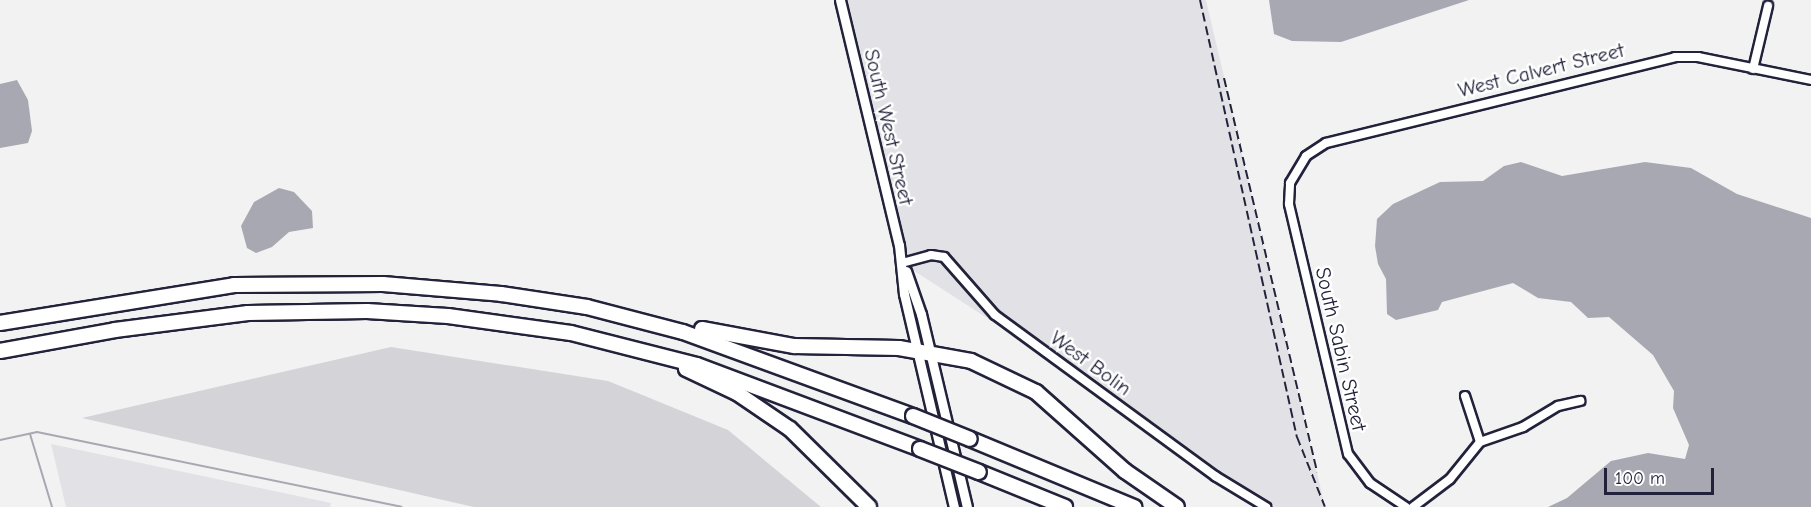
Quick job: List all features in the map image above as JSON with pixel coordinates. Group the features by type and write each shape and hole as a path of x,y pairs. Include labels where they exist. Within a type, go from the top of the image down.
{"highway":[{"path":"0,323 234,285 284,283 423,286 587,307 769,343 917,351 972,362 1036,392 1125,471 1177,507"},
{"path":"587,307 720,344 913,416 1134,507"},
{"path":"0,351 198,318 307,311 448,316 571,333 628,346 752,383 1065,507"},
{"path":"628,346 695,373 757,406 813,448 869,507"}],"street":[{"name":"South West Street","path":"840,0 903,263 931,355 967,507"},
{"path":"1753,69 1768,6"},
{"name":"West Calvert Street","path":"1294,174 1306,156 1326,143 1655,60 1698,57 1811,80"},
{"name":"South Sabin Street","path":"1294,174 1289,204 1348,454 1370,483 1406,507"},
{"name":"West Bolin","path":"903,263 931,255 944,257 995,315 1215,476 1266,507"},
{"name":"South West Street","path":"903,263 904,294 954,507"},
{"path":"1465,396 1480,442"},
{"path":"1413,507 1450,479 1480,442 1524,427 1558,405 1580,401"}],"shaded area":[{"path":"840,0 1206,0 1325,507 1266,507 1092,386 902,263"},
{"path":"1269,0 1469,0 1341,42 1292,41 1274,34"},
{"path":"17,80 28,100 32,131 28,143 0,148 0,84"},
{"path":"1521,162 1562,176 1645,162 1691,168 1737,194 1811,218 1811,507 1548,507 1567,498 1611,461 1648,453 1685,459 1689,445 1673,408 1674,391 1653,355 1609,317 1588,318 1571,302 1538,298 1513,283 1442,302 1438,310 1396,320 1387,314 1386,279 1378,264 1375,246 1377,219 1393,204 1440,182 1483,181 1504,166"},
{"path":"279,188 294,192 312,211 313,228 289,232 272,247 256,253 247,248 241,226 254,202"},
{"path":"391,347 608,381 728,430 821,507 474,507 82,418"},
{"path":"51,444 331,503 330,507 66,507"}],"waterway":[{"path":"0,440 37,432 401,507"},
{"path":"30,434 52,507"}],"railway":[{"path":"1200,0 1297,437 1325,507"},
{"path":"1224,78 1317,472"}]}
